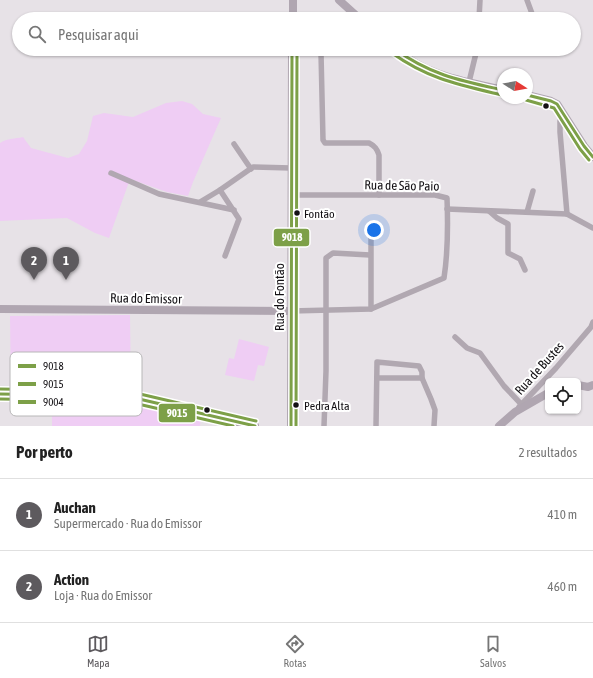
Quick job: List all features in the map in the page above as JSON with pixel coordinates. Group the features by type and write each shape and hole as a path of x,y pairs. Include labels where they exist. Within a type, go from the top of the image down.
{"main road":[{"path":"293,12 294,0"},
{"path":"339,0 352,12"},
{"name":"Rua do Fontão","path":"291,426 292,56"},
{"path":"404,56 423,68 440,75 497,89"},
{"path":"533,97 553,102 559,106 584,146 593,157"},
{"name":"Rua do Emissor","path":"0,309 291,311"},
{"path":"581,385 591,387"},
{"path":"0,394 10,394"},
{"path":"515,412 545,395"},
{"path":"142,400 222,422 255,426"},
{"name":"Rua de Bustes","path":"502,425 515,412"}],"street":[{"path":"480,0 480,12"},
{"path":"527,0 531,12"},
{"path":"321,56 323,140 325,143 369,143 375,146 378,150 379,195"},
{"path":"469,82 475,56"},
{"path":"563,113 560,121 560,132 567,214"},
{"path":"234,144 251,169"},
{"path":"200,202 253,167 291,168"},
{"path":"111,173 159,194 234,210"},
{"path":"220,190 239,219 225,256"},
{"path":"527,212 533,191"},
{"name":"Rua de São Paio","path":"291,195 435,195 447,198 447,209 567,214 593,228"},
{"path":"291,311 371,309 444,278 447,244 447,209"},
{"path":"489,210 496,218 508,224 508,253 520,259 525,270"},
{"path":"371,234 371,309"},
{"path":"324,426 326,371 326,258 333,253 370,255"},
{"name":"Rua de Bustes","path":"515,412 592,326"},
{"path":"455,337 466,348 480,353 504,386 522,405"},
{"path":"376,426 377,362 419,366 422,372 422,378 435,410 434,426"},
{"path":"377,378 422,378"}],"shaded area":[{"path":"182,101 192,104 203,114 221,118 188,196 167,192 130,179 109,238 95,233 67,218 0,221 0,143 3,141 23,137 31,148 68,158 79,154 87,141 93,116 104,113 133,117 166,103"},
{"path":"130,315 130,352 10,352 10,316"},
{"path":"239,339 269,347 264,366 258,365 254,381 225,375 229,358 234,359"},
{"path":"142,400 201,414 200,426 52,426 52,416 142,416"}],"transit line":[{"name":"9018","path":"291,426 292,56"},
{"name":"9015","path":"296,426 297,56"},
{"name":"9015","path":"396,56 418,69 445,80 497,94"},
{"name":"9018","path":"405,56 421,65 447,76 497,89"},
{"name":"9018","path":"533,96 557,104 584,146 593,157"},
{"name":"9015","path":"533,102 554,108 580,149 589,160"},
{"name":"9004","path":"0,389 10,389"},
{"name":"9018","path":"0,394 10,394"},
{"name":"9004","path":"142,394 256,421"},
{"name":"9015","path":"0,399 10,399"},
{"name":"9018","path":"142,400 255,426"},
{"name":"9015","path":"142,405 233,426"}],"place":[{"name":"Fontão","path":"297,213"},
{"name":"Action","path":"34,280"},
{"name":"Auchan","path":"66,280"},
{"name":"Pedra Alta","path":"296,405"}]}
